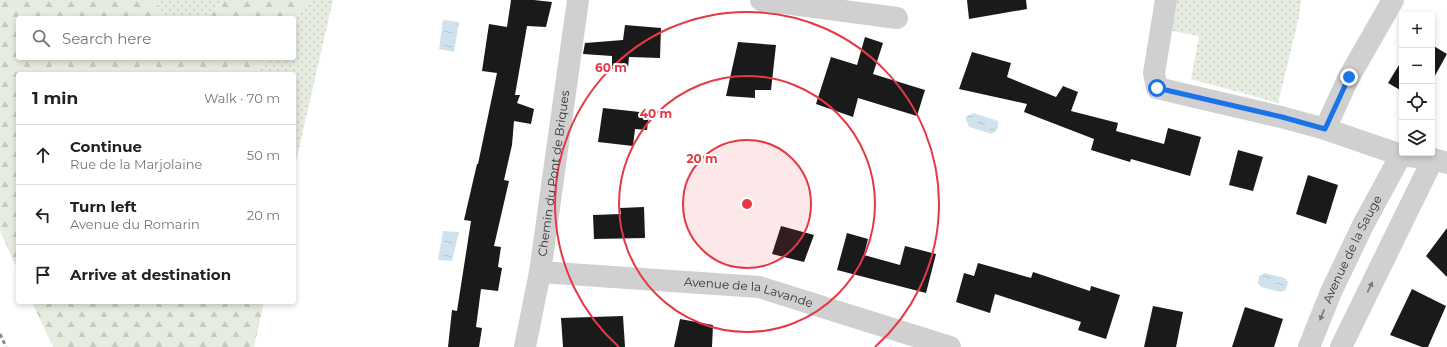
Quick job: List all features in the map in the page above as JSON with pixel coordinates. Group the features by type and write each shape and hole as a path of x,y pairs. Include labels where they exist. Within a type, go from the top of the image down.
{"street":[{"name":"Chemin du Pont de Briques","path":"525,347 540,272 578,0"},
{"path":"761,0 897,18"},
{"path":"1166,0 1154,73 1157,88 1282,117 1325,129 1399,154"},
{"path":"1325,129 1349,77 1394,0"},
{"name":"Avenue de la Sauge","path":"1309,347 1331,292 1363,225 1400,156"},
{"path":"1340,347 1440,161 1408,156"},
{"name":"Avenue de la Lavande","path":"540,272 759,287 950,347"}],"green space":[{"path":"0,0 154,0 161,16 16,16 16,60 266,60 256,72 16,72 16,266 0,231"},
{"path":"154,0 224,0 207,16 161,16"},
{"path":"224,0 311,0 296,19 296,16 207,16"},
{"path":"311,0 333,0 296,161 296,72 256,72 266,60 296,60 296,19"},
{"path":"1177,0 1301,0 1299,17 1278,103 1191,79 1199,36 1172,31"},
{"path":"33,304 264,304 254,347 53,347"}],"water":[{"path":"443,20 459,22 454,52 439,49"},
{"path":"974,113 998,121 998,128 992,134 969,127 965,117"},
{"path":"443,231 459,232 452,261 438,260"},
{"path":"1265,273 1285,278 1288,282 1286,290 1280,292 1261,287 1258,283 1259,276"}],"building":[{"path":"511,0 552,2 546,27 527,26 515,95 520,95 517,103 534,109 531,124 514,121 512,145 504,180 509,181 494,246 501,247 498,267 502,268 498,291 481,289 476,327 482,328 479,347 448,347 452,310 457,311 471,221 464,220 478,164 497,73 482,71 489,24 507,27"},
{"path":"967,0 1026,0 1027,9 969,19"},
{"path":"625,25 661,28 660,58 629,57 628,68 612,69 612,56 583,54 585,43 623,40"},
{"path":"865,37 883,43 873,74 925,90 917,116 858,98 853,117 816,104 831,57 857,65"},
{"path":"738,42 776,45 771,90 755,90 755,98 726,96"},
{"path":"1435,47 1447,54 1435,76"},
{"path":"972,52 1011,63 1007,77 1056,97 1063,86 1078,92 1071,111 1118,123 1116,131 1164,144 1168,128 1201,137 1190,176 1131,159 1130,162 1091,150 1094,139 1024,112 1027,104 959,89"},
{"path":"1399,65 1399,89 1388,83"},
{"path":"603,108 649,113 647,130 635,129 633,146 598,142"},
{"path":"1238,150 1263,157 1253,191 1229,185"},
{"path":"1308,175 1338,185 1326,224 1296,214"},
{"path":"644,207 645,238 594,239 593,215 621,214 620,208"},
{"path":"781,226 814,235 804,262 772,254"},
{"path":"1447,228 1447,277 1426,256"},
{"path":"847,233 868,239 864,255 900,265 905,246 936,254 926,293 837,270"},
{"path":"978,263 1031,278 1033,272 1090,291 1091,286 1120,295 1106,339 1078,330 1081,322 995,294 990,313 956,302 964,273 974,276"},
{"path":"1412,289 1446,306 1428,347 1422,347 1390,335"},
{"path":"1153,306 1183,312 1176,347 1144,347"},
{"path":"1245,307 1283,319 1274,347 1232,347"},
{"path":"623,316 625,347 563,347 561,318"},
{"path":"680,319 713,325 712,347 674,347"}],"railway":[{"path":"0,334 6,347"}],"route":[{"path":"1157,88 1282,117 1325,129 1349,77"}]}
